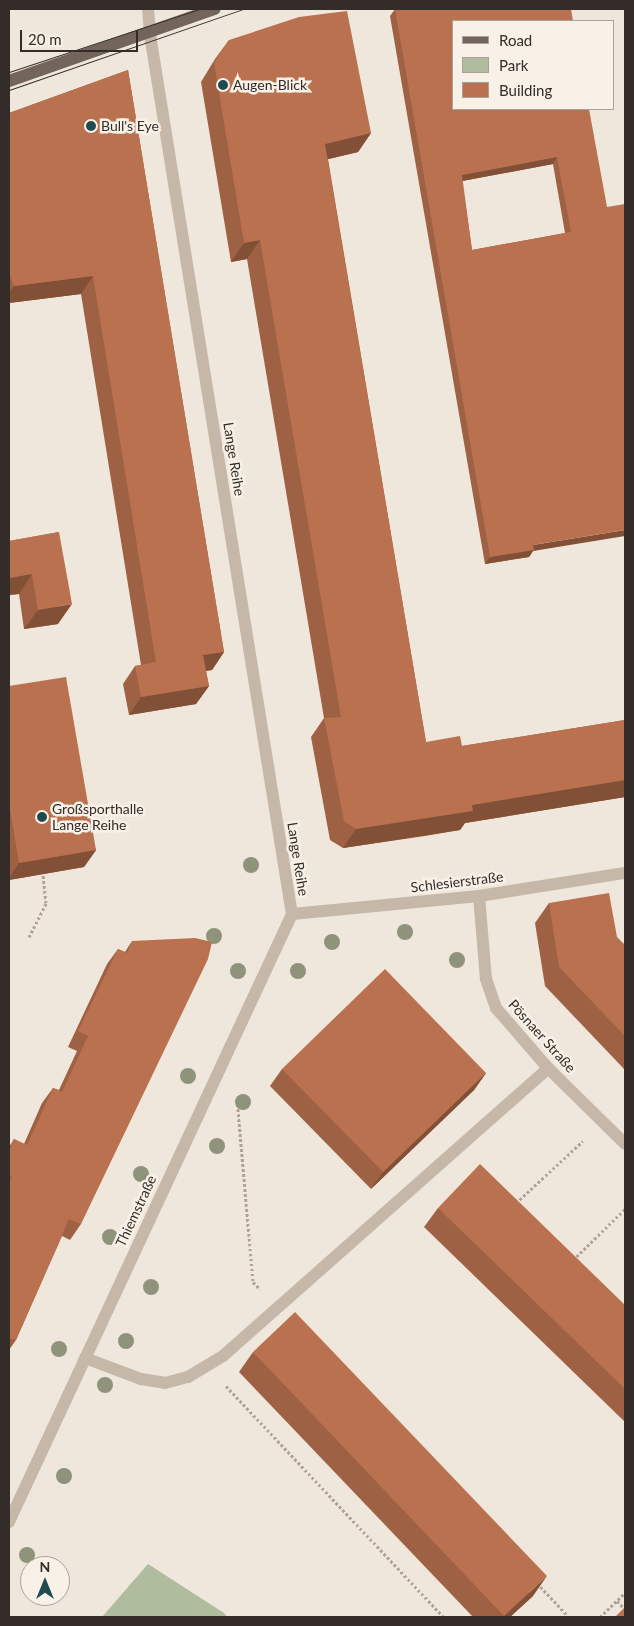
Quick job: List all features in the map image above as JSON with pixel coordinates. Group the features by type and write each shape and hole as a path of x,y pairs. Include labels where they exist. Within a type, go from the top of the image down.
{"main road":[{"path":"9,81 215,9"}],"street":[{"name":"Lange Reihe","path":"148,9 150,32 292,914"},
{"name":"Schlesierstraße","path":"292,914 479,896 625,873"},
{"name":"Pösnaer Straße","path":"479,896 486,979 496,1008 548,1068 625,1144"},
{"name":"Thiemstraße","path":"9,1522 292,914"},
{"path":"85,1358 141,1379 165,1383 188,1378 223,1356 278,1309 548,1068"}],"path":[{"path":"30,937 46,902 43,874"},
{"path":"236,1090 253,1282 278,1309"},
{"path":"516,1204 602,1123"},
{"path":"509,1197 522,1210"},
{"path":"572,1261 625,1208"},
{"path":"566,1254 579,1267"},
{"path":"207,1366 444,1617"},
{"path":"536,1582 569,1617"},
{"path":"600,1617 625,1593"},
{"path":"617,1601 625,1609"}],"green space":[{"path":"148,1564 224,1613 227,1617 102,1617"}],"building":[{"path":"395,9 571,9 573,20 452,20 452,110 589,110 607,207 625,204 625,530 533,545 534,550 490,557","holes":["557,157 571,232 472,250 462,175"]},
{"path":"347,11 371,133 325,144 426,742 460,736 462,746 625,720 625,780 472,805 473,811 356,829 344,821 324,718 341,717 260,240 244,243 214,63 229,40 299,17"},
{"path":"128,70 224,652 203,655 209,686 141,697 135,666 156,662 93,276 14,286 9,273 9,113"},
{"path":"59,532 72,604 38,610 32,574 9,578 9,541"},
{"name":"Großsporthalle Lange Reihe","path":"66,677 96,850 19,863 9,803 9,686"},
{"path":"609,893 617,937 625,945 625,1036 559,967 549,903"},
{"path":"195,938 212,942 208,959 81,1224 69,1219 16,1340 9,1338 9,1183 12,1176 9,1175 9,1151 14,1139 27,1145 53,1088 62,1092 88,1036 78,1031 118,949 127,953 132,941"},
{"path":"385,969 486,1073 383,1172 282,1069"},
{"path":"480,1164 625,1305 625,1389 438,1208"},
{"path":"295,1312 547,1576 504,1616 253,1352"},
{"path":"625,1607 625,1617 615,1617"}],"tram line":[{"path":"9,72 200,9"},
{"path":"9,90 243,9"}],"place":[{"name":"Augen-Blick","path":"223,85"},
{"name":"Bull's Eye","path":"91,126"},
{"name":"Großsporthalle Lange Reihe","path":"42,817"}]}
